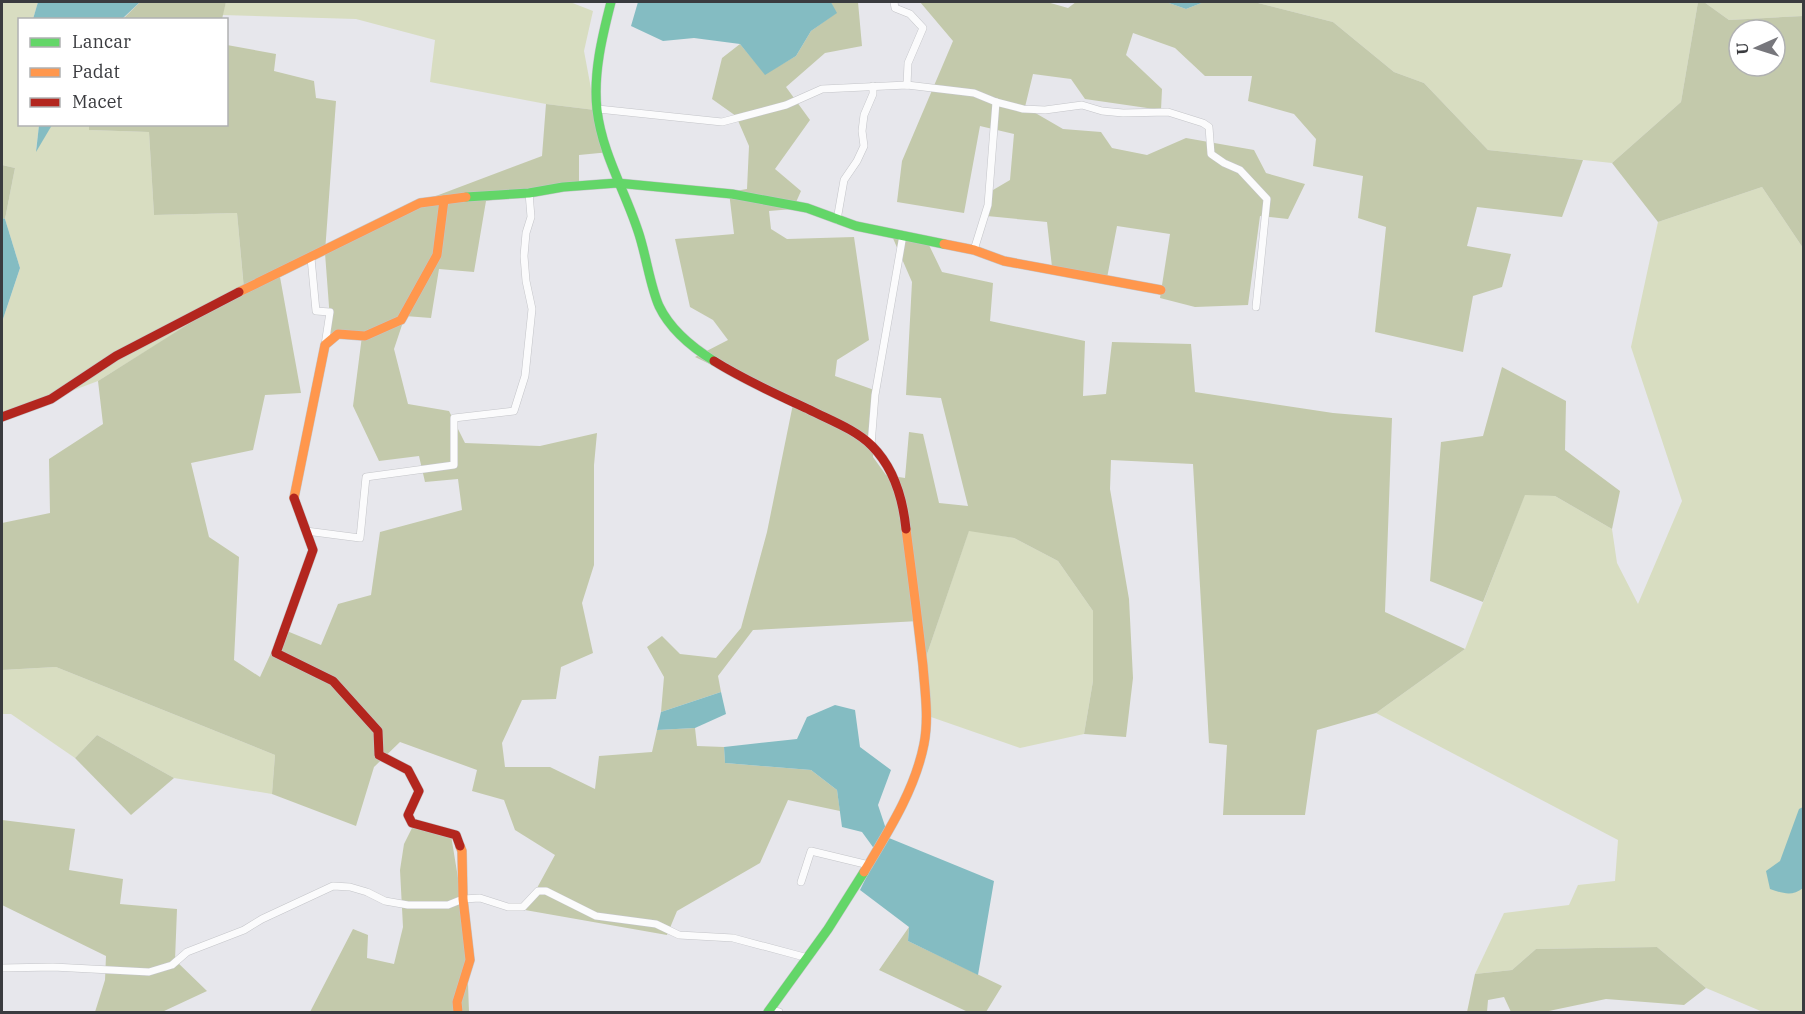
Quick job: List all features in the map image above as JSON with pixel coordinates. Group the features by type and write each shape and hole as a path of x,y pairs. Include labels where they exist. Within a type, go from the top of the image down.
{"street":[{"path":"611,2 602,34 596,92 602,134 618,183 636,223 663,315 695,349 726,368 843,426 872,445 893,478 901,497 912,571 928,722 919,765 905,801 848,902 773,1012"},
{"path":"894,2 895,8 910,14 922,28 908,63 907,85"},
{"path":"598,109 722,122 786,105 822,89 907,85 974,93 996,102 1023,108 1045,110 1082,105 1102,111 1123,113 1168,112 1203,123 1209,128 1211,154 1240,170 1267,199 1256,307"},
{"path":"837,220 844,180 864,146 862,131 864,115 873,94 873,86"},
{"path":"975,250 988,205 996,102"},
{"path":"2,417 51,399 126,350 420,203 444,200 618,183 732,194 807,208 856,226 975,250 1004,261 1161,290"},
{"path":"306,531 360,538 366,477 454,465 454,418 514,411 525,376 532,309 525,281 524,256 526,233 531,217 529,192"},
{"path":"325,345 338,334 365,336 401,320 438,255 444,200"},
{"path":"872,445 875,395 903,235"},
{"path":"311,258 316,311 330,312 294,500 313,550 276,653 333,681 378,731 379,755 408,770 419,791 408,815 412,823 456,835 462,850 463,899 470,960 457,1002 458,1012"},
{"path":"801,882 811,851 869,865"},
{"path":"2,969 53,967 149,972 172,965 187,952 244,930 262,919 333,886 351,887 385,901 408,904 448,905 463,899 480,898 508,908 523,907 538,891 546,891 596,916 656,924 679,935 733,938 808,958"}],"green space":[{"path":"2,2 38,2 33,18 18,18 18,126 39,126 36,150 50,126 89,126 89,130 149,132 154,215 237,213 244,290 98,381 2,417 2,322 20,268 5,219 15,168 2,165"},
{"path":"140,2 226,2 222,18 124,18"},
{"path":"226,2 570,2 593,11 584,51 595,110 546,104 430,82 435,40 356,19 222,15"},
{"path":"831,2 858,2 862,46 825,53 786,87 810,120 775,169 801,191 793,209 769,211 771,229 787,239 854,237 869,340 837,360 835,376 877,391 873,457 886,475 905,478 909,432 923,434 939,503 968,506 941,398 906,395 912,282 892,236 928,243 942,272 993,283 990,321 1085,341 1083,396 1106,394 1112,342 1191,344 1195,392 1333,413 1392,418 1385,612 1465,649 1376,713 1317,730 1305,815 1223,815 1227,745 1209,743 1193,464 1111,460 1110,489 1129,599 1133,678 1126,737 1084,734 1093,681 1093,611 1058,561 1014,538 969,531 925,660 919,621 753,630 718,676 721,692 661,712 664,677 647,647 662,636 680,654 716,658 741,628 767,532 793,404 695,357 728,340 713,320 690,307 675,239 734,234 729,192 747,189 749,146 736,116 712,99 722,58 740,44 765,74 796,56 811,31 836,13"},
{"path":"920,2 1047,2 1068,8 1076,2 1166,2 1186,9 1204,2 1254,2 1333,22 1394,72 1424,83 1488,150 1583,160 1562,217 1477,207 1467,246 1511,254 1502,287 1473,296 1463,352 1375,332 1386,227 1358,218 1363,176 1313,166 1316,139 1294,114 1248,101 1252,76 1205,76 1175,48 1133,33 1126,55 1162,89 1161,110 1085,99 1071,79 1033,74 1025,107 1063,129 1101,132 1112,148 1147,155 1186,138 1254,150 1266,173 1305,184 1288,219 1260,216 1248,305 1195,307 1160,298 1170,234 1117,226 1107,278 1052,267 1047,222 987,216 993,190 1010,180 1014,134 980,126 964,213 897,202 902,161 953,41"},
{"path":"1254,2 1698,2 1681,102 1612,163 1488,150 1424,83 1394,72 1333,22"},
{"path":"1698,2 1704,2 1727,19 1727,78 1787,78 1787,18 1766,18 1803,16 1803,248 1762,187 1658,222 1612,163 1681,102"},
{"path":"1704,2 1803,2 1803,16 1727,19"},
{"path":"228,45 276,54 274,71 314,81 316,98 336,101 325,252 420,202 542,156 546,104 595,110 610,152 579,155 579,187 486,201 474,272 439,269 431,318 405,316 394,349 408,404 449,411 465,443 540,446 597,433 594,465 594,565 582,603 593,653 561,667 556,699 522,700 502,743 505,767 550,767 595,789 599,756 652,752 657,730 695,728 697,746 724,747 725,763 811,770 837,790 840,811 788,800 760,863 677,911 667,935 525,910 555,855 515,830 504,800 472,791 477,770 400,742 374,767 356,826 272,794 275,755 56,667 2,670 2,523 50,513 49,459 103,424 98,381 244,289 237,213 154,215 149,132 89,130 89,126 228,126","holes":["325,253 331,333 362,336 353,406 379,461 419,456 425,482 458,479 462,510 380,532 371,595 338,604 321,645 282,629 260,677 234,660 239,557 209,537 191,463 253,450 265,395 301,393 280,277"]},
{"path":"2,165 15,168 5,219 2,218"},
{"path":"1762,187 1803,248 1803,1012 1763,1012 1706,988 1657,947 1536,949 1512,970 1475,974 1504,913 1569,905 1578,885 1615,881 1618,840 1376,713 1465,649 1525,494 1555,496 1612,529 1617,563 1638,604 1682,501 1631,347 1658,222"},
{"path":"1502,367 1566,401 1565,450 1620,491 1612,529 1555,496 1525,495 1483,602 1430,581 1441,442 1483,436"},
{"path":"969,530 1014,538 1058,561 1093,611 1093,681 1084,734 1020,748 931,717 925,660"},
{"path":"56,667 275,755 272,794 174,778 97,735 75,758 11,714 2,714 2,670"},
{"path":"97,735 174,778 131,815 75,758"},
{"path":"2,820 75,829 69,870 123,879 120,904 177,909 175,960 207,991 162,1012 95,1012 105,980 106,956 2,905"},
{"path":"413,826 450,829 466,927 469,1012 310,1012 353,929 368,935 367,958 394,964 403,927 400,870 404,844"},
{"path":"909,927 908,941 1002,986 986,1012 968,1012 879,970"},
{"path":"1657,947 1706,988 1684,1005 1606,999 1544,1012 1511,1012 1504,997 1488,1000 1487,1012 1467,1012 1475,974 1512,970 1536,949"}],"water":[{"path":"38,2 140,2 123,18 33,18"},
{"path":"638,2 831,2 837,13 811,31 796,56 765,75 740,44 694,38 663,41 631,26"},
{"path":"1166,2 1204,2 1186,9"},
{"path":"39,126 51,126 36,152"},
{"path":"2,218 5,219 20,268 2,322"},
{"path":"721,692 726,714 695,728 657,730 661,712"},
{"path":"835,705 855,710 860,747 891,770 878,805 889,838 994,881 978,975 908,941 909,927 860,890 878,854 862,832 842,827 837,790 811,770 725,763 724,747 797,739 807,717"},
{"path":"1803,807 1803,888 1791,893 1770,889 1766,871 1780,861 1799,809"}],"traffic: fast":[{"path":"611,2 596,83 597,110 604,141 633,216 659,306 669,322 683,337 714,361"},
{"path":"466,197 529,193 563,187 617,183 732,194 807,208 856,226 944,244"},
{"path":"768,1012 828,929 864,872"}],"traffic: slow":[{"path":"239,292 420,203 466,197"},
{"path":"294,498 325,345 338,334 365,336 401,320 437,255 444,200"},
{"path":"944,244 974,250 1004,261 1161,290"},
{"path":"864,872 907,794 924,744 926,705 923,666 906,529"},
{"path":"458,1012 457,1002 470,960 460,846"}],"traffic: jam":[{"path":"2,417 51,399 116,356 239,292"},
{"path":"714,361 748,381 842,425 872,446 892,474 903,507 906,529"},
{"path":"294,498 313,550 276,653 333,681 378,731 379,755 408,770 419,791 408,815 412,823 456,835 460,846"}]}
